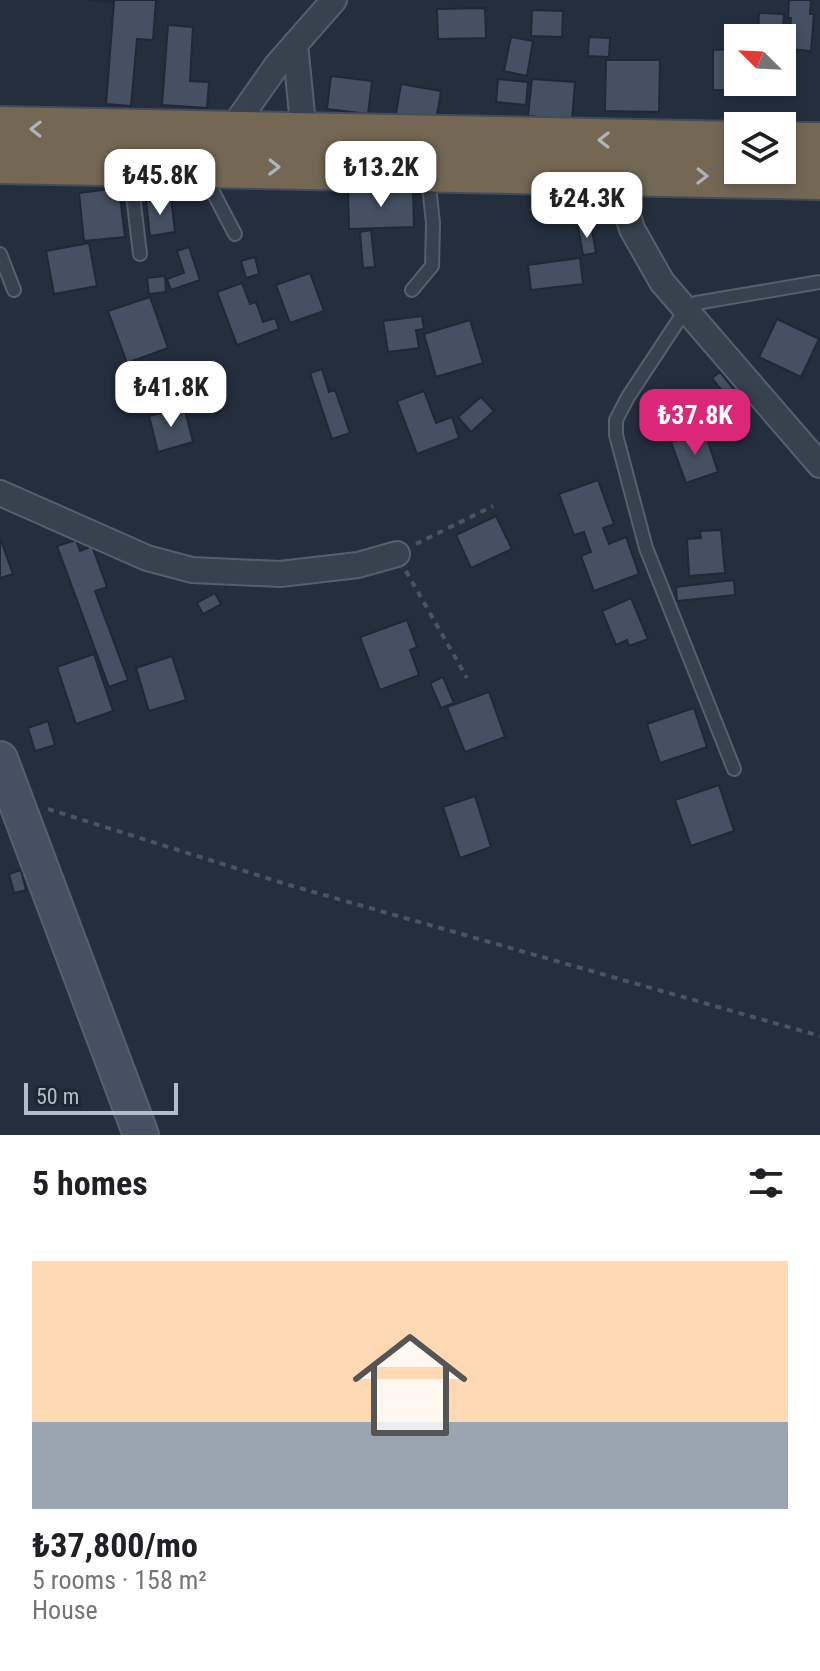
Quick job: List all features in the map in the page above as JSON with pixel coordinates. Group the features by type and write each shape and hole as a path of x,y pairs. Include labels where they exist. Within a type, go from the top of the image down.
{"highway":[{"path":"0,128 724,143"},
{"path":"796,144 820,144"},
{"path":"0,162 820,178"}],"street":[{"path":"229,133 326,3"},
{"path":"295,44 304,134"},
{"path":"615,174 632,229 662,282 820,465"},
{"path":"0,493 147,558 192,570 280,574 358,565 397,554"},
{"path":"0,759 141,1135"}],"lane":[{"path":"129,165 140,254"},
{"path":"200,166 235,234"},
{"path":"412,290 432,266 433,223 427,170"},
{"path":"0,254 14,290"},
{"path":"734,769 646,548 616,435 616,420 686,309 696,303 820,282"}],"path":[{"path":"467,678 397,554 493,506"},
{"path":"18,808 46,808 289,885 820,1036"}],"building":[{"path":"89,0 156,0 153,40 137,39 131,106 106,104 114,2"},
{"path":"789,0 811,0 810,14 814,14 811,51 796,50 796,24 791,24 791,18 788,18"},
{"path":"485,8 486,38 438,39 437,9"},
{"path":"532,10 563,11 562,37 531,36"},
{"path":"759,13 784,14 783,24 759,24"},
{"path":"168,25 193,27 190,81 209,82 207,108 162,105"},
{"path":"511,37 533,41 527,76 504,71"},
{"path":"589,37 610,38 609,57 588,56"},
{"path":"713,50 724,50 724,90 713,90"},
{"path":"606,60 660,60 659,112 605,111"},
{"path":"331,76 372,81 368,114 327,109"},
{"path":"498,79 528,82 526,105 496,102"},
{"path":"532,79 575,82 572,120 528,116"},
{"path":"401,84 441,91 435,127 395,120"},
{"path":"119,188 125,237 84,241 79,193"},
{"path":"413,188 414,227 349,229 348,191"},
{"path":"171,198 175,232 150,236 146,201"},
{"path":"591,224 596,253 583,255 578,226"},
{"path":"371,230 375,267 363,268 360,232"},
{"path":"89,243 97,286 54,294 46,251"},
{"path":"189,247 200,280 171,290 167,279 184,273 177,251"},
{"path":"255,257 259,274 246,278 241,261"},
{"path":"580,258 583,284 531,290 528,265"},
{"path":"310,273 324,311 290,323 276,285"},
{"path":"165,276 166,292 149,294 147,278"},
{"path":"242,283 250,304 256,302 263,322 275,318 279,329 237,345 217,292"},
{"path":"150,297 168,348 127,363 108,311"},
{"path":"422,316 424,329 416,330 419,348 388,352 383,321"},
{"path":"777,319 819,339 801,377 759,357"},
{"path":"470,320 483,363 436,377 424,334"},
{"path":"322,369 329,392 335,390 350,433 332,439 310,373"},
{"path":"720,372 735,391 727,397 712,378"},
{"path":"424,391 436,423 452,417 459,438 417,454 397,401"},
{"path":"481,397 494,411 471,432 458,417"},
{"path":"184,407 193,442 158,452 149,416"},
{"path":"704,430 718,472 686,483 671,442"},
{"path":"598,480 614,524 603,528 609,544 626,537 639,574 594,591 581,556 591,552 584,532 574,535 559,494"},
{"path":"496,516 512,549 471,568 456,535"},
{"path":"721,530 725,573 689,576 687,539 701,538 700,531"},
{"path":"0,538 13,574 0,578"},
{"path":"76,540 80,551 92,546 107,587 95,591 128,680 109,687 57,546"},
{"path":"734,580 735,595 677,601 676,587"},
{"path":"215,593 221,604 203,614 197,603"},
{"path":"631,598 648,639 629,646 627,640 616,645 602,611"},
{"path":"407,620 417,647 410,650 419,675 380,690 360,637"},
{"path":"94,654 113,711 76,724 57,667"},
{"path":"172,656 186,700 149,711 136,668"},
{"path":"443,677 454,703 441,708 430,683"},
{"path":"489,692 505,737 465,752 447,707"},
{"path":"694,708 707,747 660,763 647,724"},
{"path":"48,721 55,745 35,751 28,728"},
{"path":"719,785 734,831 691,846 675,800"},
{"path":"475,796 491,847 460,858 443,807"},
{"path":"21,870 26,890 14,893 9,874"}]}
